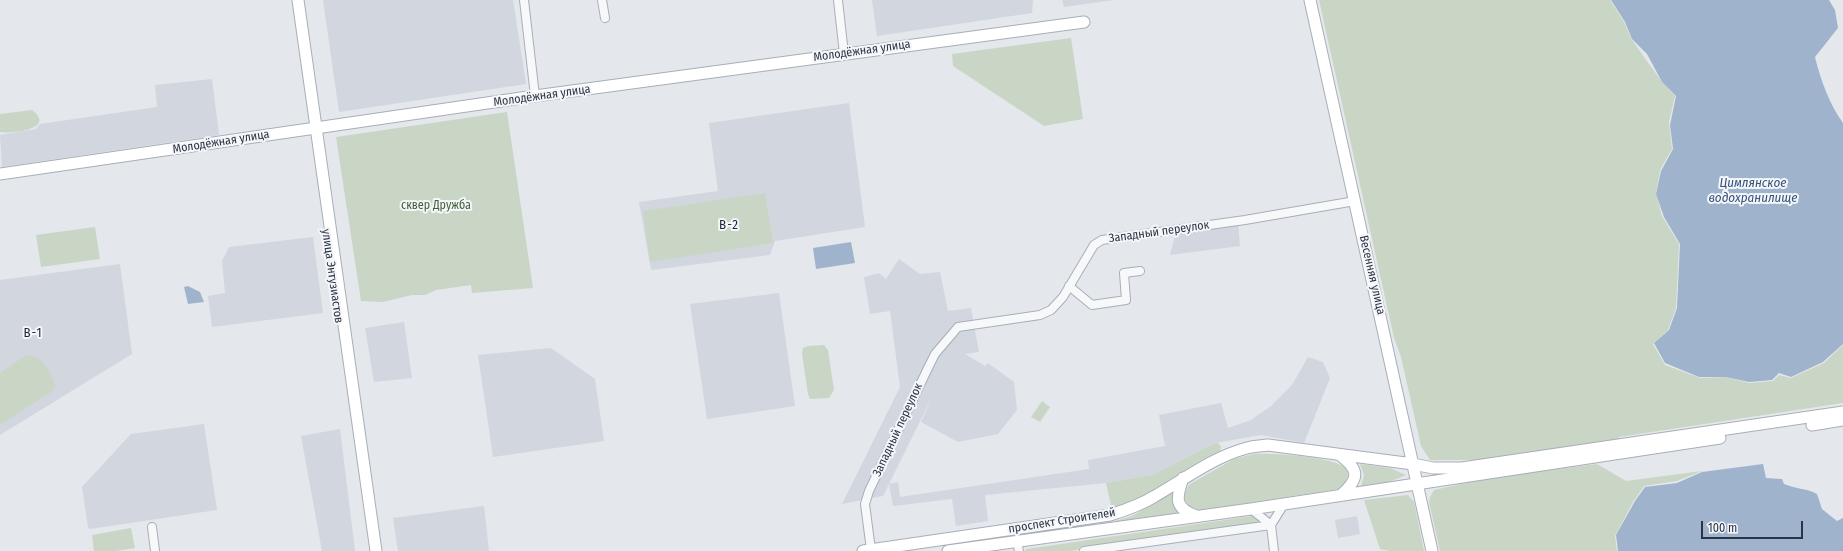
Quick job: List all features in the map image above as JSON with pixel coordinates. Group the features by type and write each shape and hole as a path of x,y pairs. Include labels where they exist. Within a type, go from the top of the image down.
{"street":[{"path":"295,0 344,346 376,551"},
{"path":"298,0 314,128"},
{"path":"524,0 535,96"},
{"path":"602,0 605,18"},
{"path":"838,0 844,54"},
{"name":"Весенняя улица","path":"1310,0 1432,551"},
{"name":"Молодёжная улица","path":"0,174 535,96 688,77 844,54 1084,22"},
{"name":"Западный переулок","path":"867,550 865,504 869,491 935,354 958,327 1040,315 1051,310 1063,297 1094,245 1102,240 1245,220 1355,201"},
{"path":"1069,286 1092,305 1126,300 1124,273 1140,271"},
{"path":"344,346 355,449 372,551"},
{"name":"проспект Строителей","path":"867,550 1110,515 1132,508 1156,496 1183,478 1226,455 1248,448 1268,445 1413,464 1433,468 1462,468 1843,412"},
{"name":"проспект Строителей","path":"948,551 1018,546 1196,516 1843,420"},
{"path":"1340,455 1349,462 1355,474 1354,481 1342,495"},
{"path":"1183,478 1179,491 1179,504 1184,512 1196,516"},
{"path":"1274,551 1271,525 1284,504"},
{"path":"1251,509 1271,525"},
{"path":"1084,551 1271,525"},
{"path":"152,528 155,551"}],"shaded area":[{"path":"323,0 513,0 526,84 339,112"},
{"path":"872,0 1033,0 1032,13 877,36"},
{"path":"1062,0 1114,0 1064,7"},
{"path":"212,79 219,135 2,167 0,135 36,129 40,124 157,107 155,85"},
{"path":"849,103 865,227 775,241 770,255 651,270 639,202 718,191 709,123"},
{"path":"1238,223 1240,246 1170,255 1176,232"},
{"path":"313,237 323,313 212,327 208,296 225,293 222,261 229,247"},
{"path":"899,259 920,274 940,272 948,311 971,308 979,352 965,354 985,366 988,363 1014,382 1017,410 998,434 958,442 921,422 933,395 883,496 842,504 900,387 890,311 870,314 864,277 879,273 886,279"},
{"path":"120,264 132,354 0,435 0,280"},
{"path":"779,293 795,406 707,419 690,304"},
{"path":"404,322 412,378 374,382 365,328"},
{"path":"551,348 595,379 604,441 493,457 478,355"},
{"path":"1308,357 1323,362 1330,378 1304,443 1261,435 1215,443 1152,475 1106,483 985,495 988,521 956,526 952,499 893,506 889,484 898,482 900,497 1089,469 1088,460 1165,446 1159,415 1221,403 1228,428 1251,420 1271,406 1292,385"},
{"path":"204,424 217,510 90,529 88,527 82,487 131,434"},
{"path":"340,429 355,551 322,551 301,436"},
{"path":"484,506 489,551 398,551 393,518"},
{"path":"1357,516 1360,534 1338,538 1335,520"}],"green space":[{"path":"1319,0 1610,0 1624,22 1632,40 1662,82 1675,96 1669,122 1672,149 1660,170 1656,193 1662,216 1679,244 1676,308 1668,330 1653,344 1665,365 1700,378 1726,377 1749,383 1773,381 1779,375 1791,378 1824,363 1843,345 1843,403 1619,437 1619,439 1485,460 1430,460 1421,446 1401,357 1394,338"},
{"path":"1071,38 1083,119 1044,126 953,66 952,54"},
{"path":"32,110 38,116 39,122 36,126 22,131 0,132 0,114"},
{"name":"сквер Дружба","path":"507,112 533,288 472,293 471,285 436,290 425,295 412,295 383,302 361,301 336,137"},
{"path":"765,193 773,243 650,262 643,211"},
{"path":"95,227 100,259 41,267 36,235"},
{"path":"824,345 828,350 834,390 829,398 810,399 802,354 803,348 808,346"},
{"path":"32,355 47,368 55,387 51,392 0,425 0,373 25,356"},
{"path":"1042,401 1050,407 1040,422 1031,417"},
{"path":"1215,443 1218,443 1221,446 1220,453 1154,493 1112,510 1106,483 1152,475"},
{"path":"1254,454 1288,455 1329,461 1346,468 1348,478 1346,483 1339,489 1196,511 1186,502 1185,492 1190,484 1234,459"},
{"path":"1360,464 1390,468 1406,475 1389,482 1361,486 1364,475"},
{"path":"1597,464 1626,481 1702,471 1677,481 1644,486 1633,502 1615,536 1617,551 1440,551 1429,502 1434,490 1488,478"},
{"path":"1174,492 1173,503 1180,515 1116,524 1115,521 1132,516"},
{"path":"1408,495 1414,502 1424,551 1390,551 1380,549 1364,500"},
{"path":"1252,516 1260,521 1257,526 1070,551 1024,551 1027,549"},
{"path":"131,528 135,548 115,551 94,551 92,535"}],"water":[{"name":"Цимлянское водохранилище","path":"1611,0 1829,0 1835,10 1838,28 1815,57 1826,92 1843,123 1843,344 1823,362 1791,377 1779,373 1772,380 1749,382 1726,377 1699,377 1665,363 1654,343 1669,330 1677,308 1680,244 1664,217 1656,194 1661,171 1673,149 1670,125 1676,96 1662,82 1647,54 1632,39 1625,22"},
{"path":"851,242 855,263 816,269 813,248"},
{"path":"188,286 200,292 204,302 188,304 184,287"},
{"path":"1763,464 1766,478 1782,479 1784,484 1817,494 1822,509 1837,521 1843,518 1843,551 1618,551 1616,535 1635,501 1645,487 1677,483 1702,472"}],"district":[{"name":"В-2","path":"729,225"},
{"name":"В-1","path":"33,333"}]}
